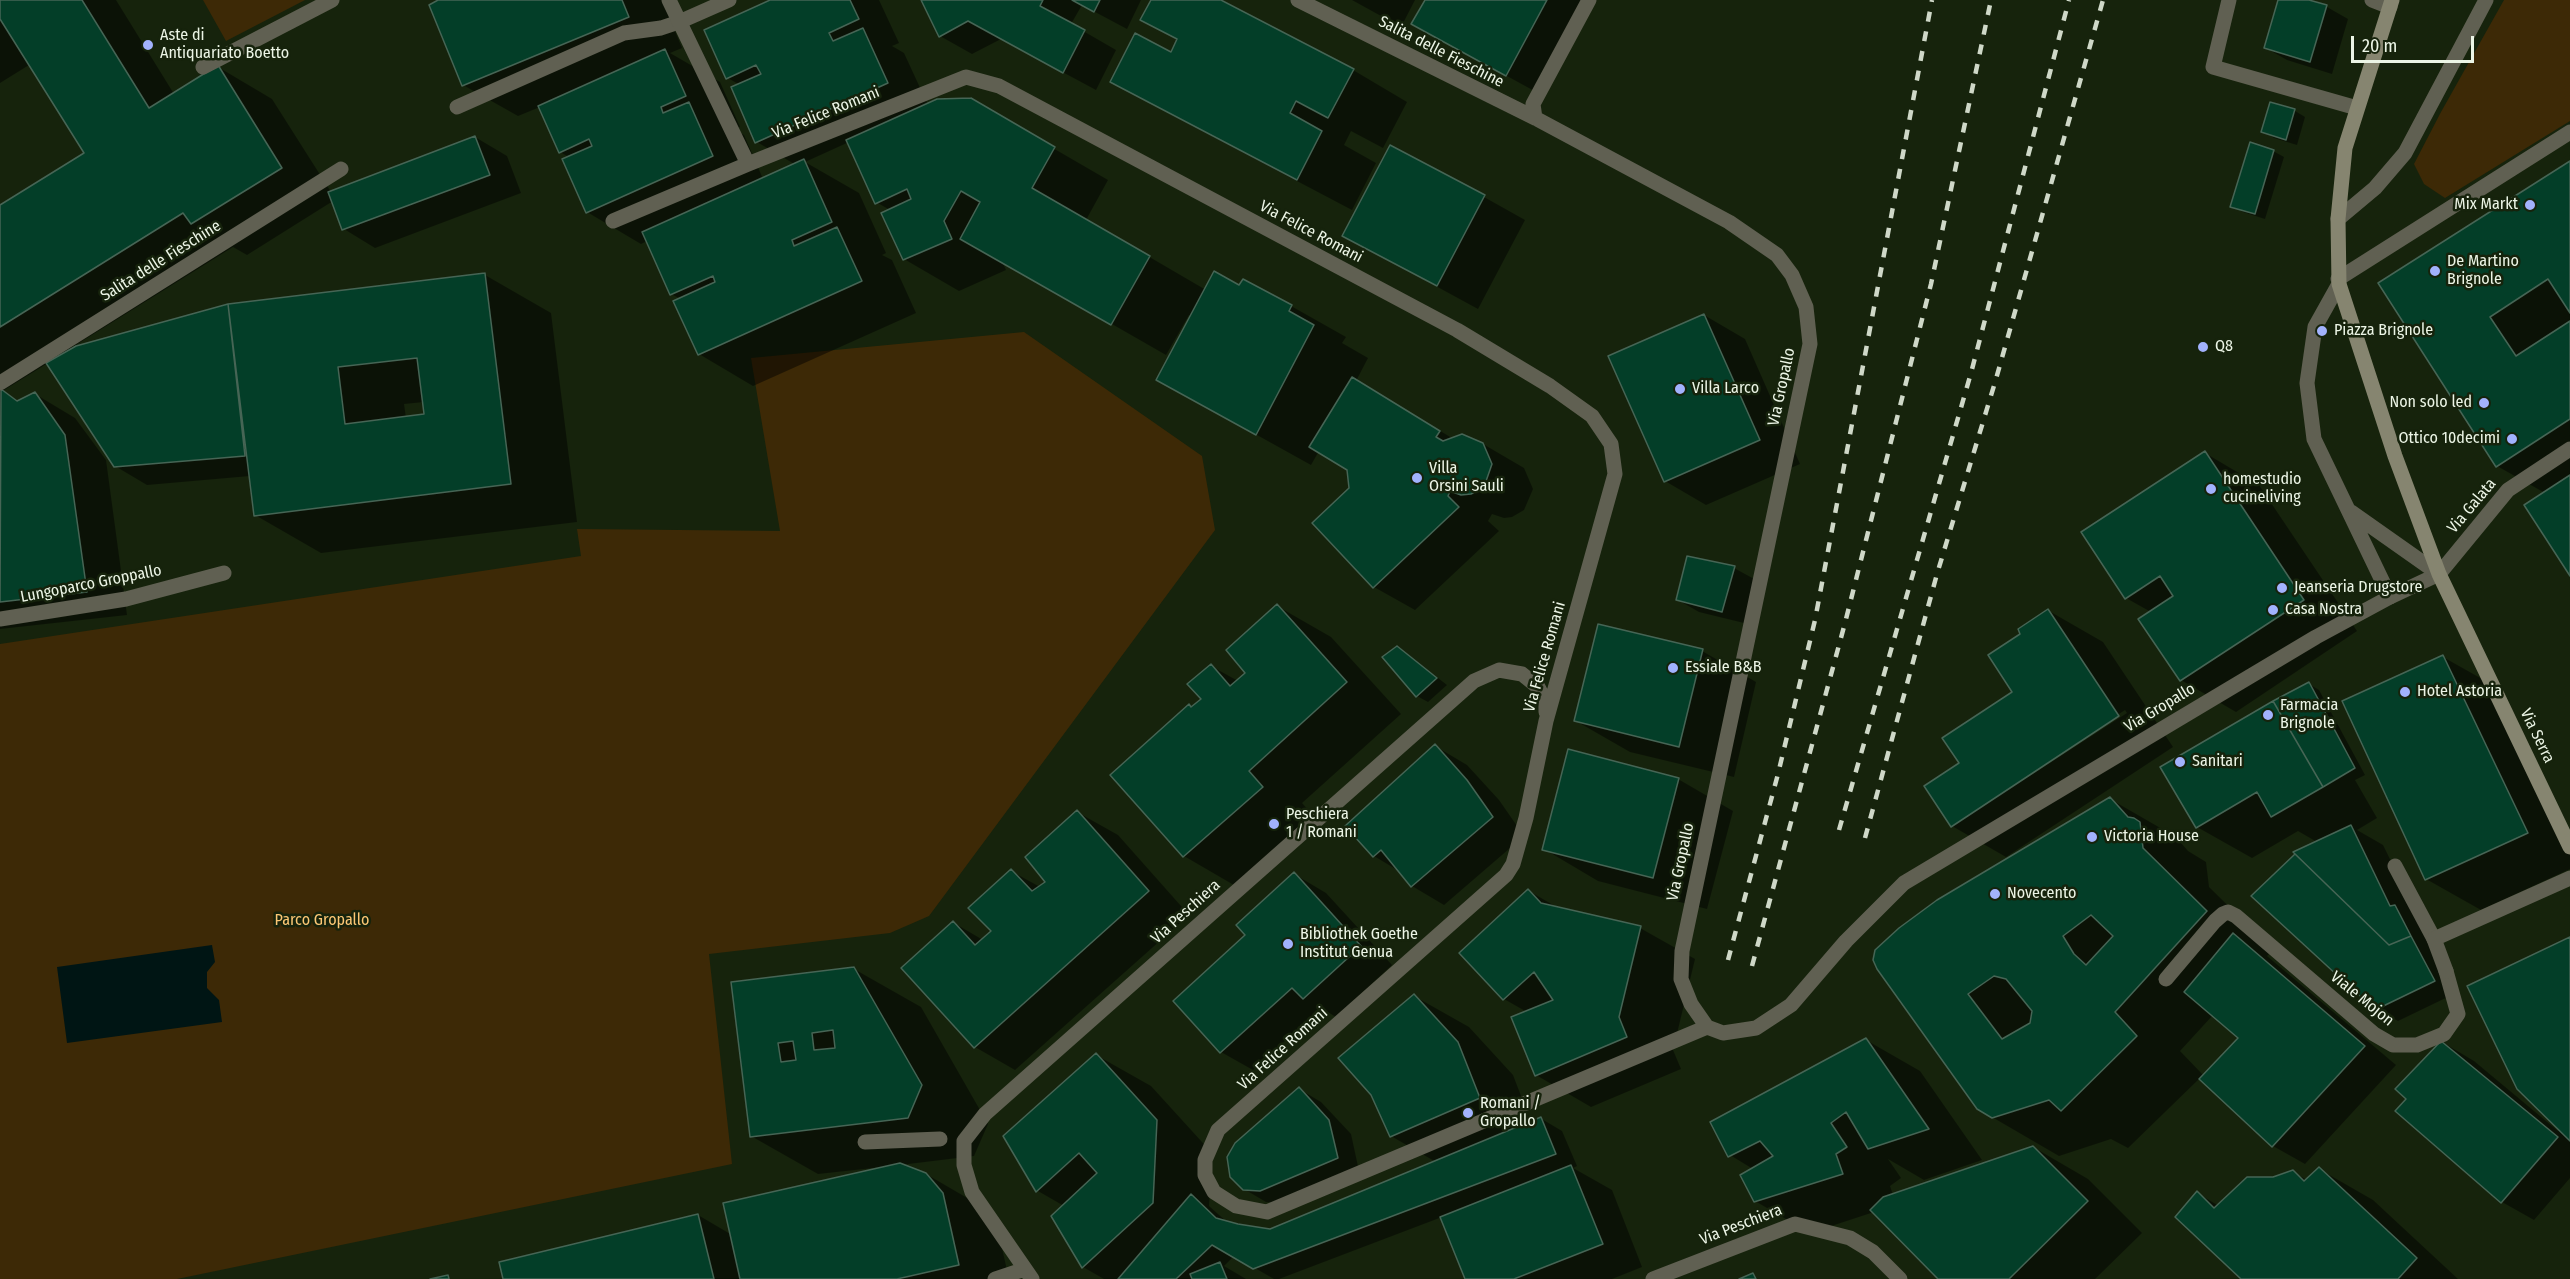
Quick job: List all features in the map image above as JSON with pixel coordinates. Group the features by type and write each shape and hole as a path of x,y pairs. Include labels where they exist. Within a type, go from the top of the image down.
{"main road":[{"path":"2391,3 2345,148 2338,219 2338,281 2387,435 2439,574"},
{"name":"Via Serra","path":"2439,574 2570,847"}],"street":[{"path":"203,67 332,0"},
{"path":"669,0 748,164"},
{"path":"457,107 624,33 661,28 729,0"},
{"name":"Salita delle Fieschine","path":"1298,0 1535,118"},
{"path":"1535,118 1533,104 1589,0"},
{"path":"2229,0 2213,67 2358,108"},
{"path":"2372,0 2391,3"},
{"path":"2338,219 2375,188 2405,153 2486,0"},
{"name":"Via Felice Romani","path":"613,221 966,77 999,86 1457,330 1558,392 1592,416 1611,444 1615,474 1546,721 1526,818 1513,864 1506,875 1218,1130 1205,1160 1205,1174 1214,1192 1236,1206 1267,1212 1707,1028"},
{"name":"Via Gropallo","path":"1535,118 1729,222 1777,255 1792,275 1806,307 1810,344 1682,951 1681,979 1691,1004 1707,1028 1723,1033 1756,1028 1791,1005 1846,941 1904,883 2316,637 2390,597"},
{"path":"2348,510 2439,574 2390,597 2348,510 2314,439 2307,383 2314,327 2338,281 2570,132"},
{"name":"Salita delle Fieschine","path":"0,383 341,170"},
{"name":"Via Galata","path":"2439,574 2508,490 2570,449"},
{"name":"Lungoparco Groppallo","path":"0,619 126,599 224,573"},
{"name":"Via Peschiera","path":"1028,1274 972,1192 964,1165 964,1141 985,1114 1474,681 1499,670 1522,674 1538,687 1546,703 1546,721"},
{"name":"Viale Mojon","path":"2166,979 2215,921 2228,912 2236,916 2374,1034 2393,1045 2417,1045 2444,1034 2458,1014 2446,971 2434,939 2396,866"},
{"path":"2434,939 2570,878"},
{"path":"865,1143 940,1139"},
{"name":"Via Peschiera","path":"1653,1279 1795,1224 1850,1238 1873,1252 1900,1279"},
{"path":"995,1279 1028,1274"}],"green space":[{"path":"203,0 305,0 226,41"},
{"path":"2504,0 2570,0 2570,121 2445,198 2424,184 2414,164"},
{"name":"Parco Gropallo","path":"1024,332 1202,456 1215,530 929,916 890,933 709,954 732,1164 177,1279 0,1279 0,644 581,556 577,529 780,531 751,358"}],"shaded area":[{"path":"212,945 215,962 207,972 207,988 219,1000 222,1022 67,1043 57,967"}],"building":[{"path":"0,0 82,0 149,108 218,65 282,168 191,224 183,213 0,327 0,205 84,153 0,19"},
{"path":"438,0 622,0 629,17 462,86 429,5"},
{"path":"770,0 850,0 859,19 829,33 833,41 863,28 888,83 755,143 731,87 761,74 756,65 726,79 704,30"},
{"path":"921,0 1043,0 1040,6 1085,30 1063,73 968,21 939,37"},
{"path":"1072,0 1100,0 1094,12"},
{"path":"1151,0 1221,0 1354,69 1328,118 1296,101 1290,113 1322,131 1297,180 1110,82 1135,33 1171,52 1177,39 1140,20"},
{"path":"1425,0 1547,0 1506,76 1411,24"},
{"path":"2278,0 2309,0 2327,5 2310,62 2264,48"},
{"path":"665,49 686,96 661,107 663,113 689,102 713,156 586,213 562,159 592,146 589,139 559,153 538,106"},
{"path":"971,98 1055,147 1032,188 1150,256 1111,325 960,239 980,202 961,191 944,221 952,239 903,260 881,213 911,199 907,189 875,204 846,140 937,99"},
{"path":"2270,102 2295,109 2286,140 2261,132"},
{"path":"475,136 490,175 342,230 328,192"},
{"path":"2250,142 2274,150 2255,214 2230,207"},
{"path":"1390,145 1485,195 1437,286 1342,236"},
{"path":"804,159 832,222 792,240 794,246 837,227 862,281 698,355 673,301 715,282 713,276 670,295 642,232"},
{"path":"2570,161 2570,313 2548,279 2490,317 2516,356 2570,321 2570,419 2496,467 2378,283"},
{"path":"1214,271 1239,285 1243,279 1292,305 1289,311 1314,325 1256,435 1156,380"},
{"path":"485,273 511,484 254,516 228,304","holes":["417,358 424,414 345,424 338,367"]},
{"path":"228,304 245,456 114,467 46,363 76,346"},
{"name":"Villa Larco","path":"1704,314 1760,440 1664,482 1608,356"},
{"name":"Villa Orsini Sauli","path":"1352,377 1440,431 1436,437 1443,441 1462,434 1483,443 1492,464 1484,487 1471,494 1461,495 1450,491 1448,496 1459,507 1373,588 1312,523 1349,488 1347,470 1309,447"},
{"path":"1,389 17,401 35,392 65,435 87,592 0,602"},
{"path":"2205,451 2304,600 2180,681 2138,619 2173,596 2160,576 2125,599 2081,532"},
{"path":"2570,475 2570,576 2524,505"},
{"path":"1687,556 1735,566 1722,612 1676,600"},
{"path":"1277,604 1347,682 1249,771 1263,787 1183,857 1110,775 1189,704 1191,707 1201,699 1187,684 1211,664 1230,686 1245,673 1226,650"},
{"path":"2048,609 2119,716 1951,827 1924,786 1959,763 1942,738 2012,692 1988,655 2020,634 2018,629"},
{"path":"1598,624 1703,649 1679,747 1574,721"},
{"path":"1397,646 1437,678 1416,697 1382,657"},
{"path":"2443,655 2528,833 2425,880 2342,701"},
{"path":"2309,682 2355,768 2323,787 2273,701"},
{"path":"2273,701 2323,787 2271,817 2257,792 2196,828 2160,767"},
{"path":"1435,744 1467,780 1493,817 1411,887 1381,850 1373,857 1345,826"},
{"path":"1568,749 1679,778 1653,878 1542,850"},
{"path":"2110,797 2128,817 2140,822 2143,848 2207,911 2115,1012 2137,1036 2061,1111 2049,1100 1992,1118 1977,1109 1877,969 1873,960 1875,950 1899,928 1937,900","holes":["2091,915 2113,936 2086,965 2074,954 2063,936","1994,976 2006,979 2032,1011 2030,1023 2002,1039 1968,994"]},
{"path":"1077,810 1149,891 974,1048 901,968 953,921 975,945 991,931 968,908 1011,869 1032,891 1045,882 1025,857"},
{"path":"2351,825 2390,906 2395,905 2411,936 2389,945 2293,852"},
{"path":"2295,854 2389,945 2411,936 2435,981 2375,1010 2251,896"},
{"path":"1294,872 1361,946 1303,999 1292,988 1220,1053 1173,1001 1245,935 1236,925"},
{"path":"1528,889 1541,903 1641,926 1619,1017 1627,1037 1535,1076 1511,1017 1553,1000 1534,972 1503,1000 1459,953"},
{"path":"2233,933 2365,1046 2272,1147 2199,1079 2238,1038 2184,992"},
{"path":"2570,937 2570,1141 2517,1089 2467,986"},
{"path":"854,967 922,1085 908,1118 750,1137 731,982","holes":["833,1030 835,1048 814,1050 812,1033","793,1041 796,1060 781,1062 778,1043"]},
{"path":"1414,994 1458,1042 1480,1098 1390,1137 1371,1095 1338,1058"},
{"path":"1866,1038 1929,1129 1868,1149 1846,1112 1831,1123 1847,1147 1836,1154 1843,1174 1754,1202 1740,1175 1773,1156 1760,1141 1728,1157 1710,1122"},
{"path":"2441,1041 2558,1137 2501,1203 2395,1111 2406,1099 2395,1089"},
{"path":"1096,1053 1157,1120 1153,1203 1082,1268 1051,1216 1097,1173 1079,1153 1036,1192 1003,1136"},
{"path":"1299,1087 1329,1120 1338,1158 1260,1191 1243,1190 1230,1177 1227,1157 1235,1143"},
{"path":"1541,1117 1556,1154 1253,1269 1212,1245 1176,1279 1118,1279 1191,1194 1216,1218 1270,1229"},
{"path":"2033,1146 2088,1201 2009,1279 1938,1279 1870,1210 1883,1197"},
{"path":"900,1163 926,1173 943,1193 959,1265 897,1279 740,1279 723,1203"},
{"path":"1571,1165 1603,1244 1514,1279 1465,1279 1440,1217"},
{"path":"2319,1167 2417,1258 2398,1279 2241,1279 2175,1217 2197,1191 2214,1208 2247,1177 2273,1177 2293,1170 2304,1181"},
{"path":"698,1214 714,1279 503,1279 499,1262"},
{"path":"1220,1262 1227,1279 1192,1279 1190,1274"},
{"path":"1753,1273 1756,1279 1739,1279"},
{"path":"448,1275 449,1279 430,1279"}],"railway":[{"path":"1728,960 1778,774 1815,620 1932,0"},
{"path":"1752,966 1845,623 1931,284 1991,0"},
{"path":"1839,830 1971,373 2069,0"},
{"path":"1865,838 1937,574 1996,379 2103,0"}],"place":[{"name":"Aste di Antiquariato Boetto","path":"148,45"},
{"name":"Mix Markt","path":"2530,205"},
{"name":"De Martino Brignole","path":"2435,271"},
{"name":"Piazza Brignole","path":"2322,331"},
{"name":"Q8","path":"2203,347"},
{"name":"Villa Larco","path":"1680,389"},
{"name":"Non solo led","path":"2484,403"},
{"name":"Ottico 10decimi","path":"2512,439"},
{"name":"Villa Orsini Sauli","path":"1417,478"},
{"name":"homestudio cucineliving","path":"2211,489"},
{"name":"Jeanseria Drugstore","path":"2282,588"},
{"name":"Casa Nostra","path":"2273,610"},
{"name":"Essiale B&B","path":"1673,668"},
{"name":"Hotel Astoria","path":"2405,692"},
{"name":"Farmacia Brignole","path":"2268,715"},
{"name":"Sanitari","path":"2180,762"},
{"name":"Peschiera 1 / Romani","path":"1274,824"},
{"name":"Victoria House","path":"2092,837"},
{"name":"Novecento","path":"1995,894"},
{"name":"Bibliothek Goethe Institut Genua","path":"1288,944"},
{"name":"Romani / Gropallo","path":"1468,1113"}]}
